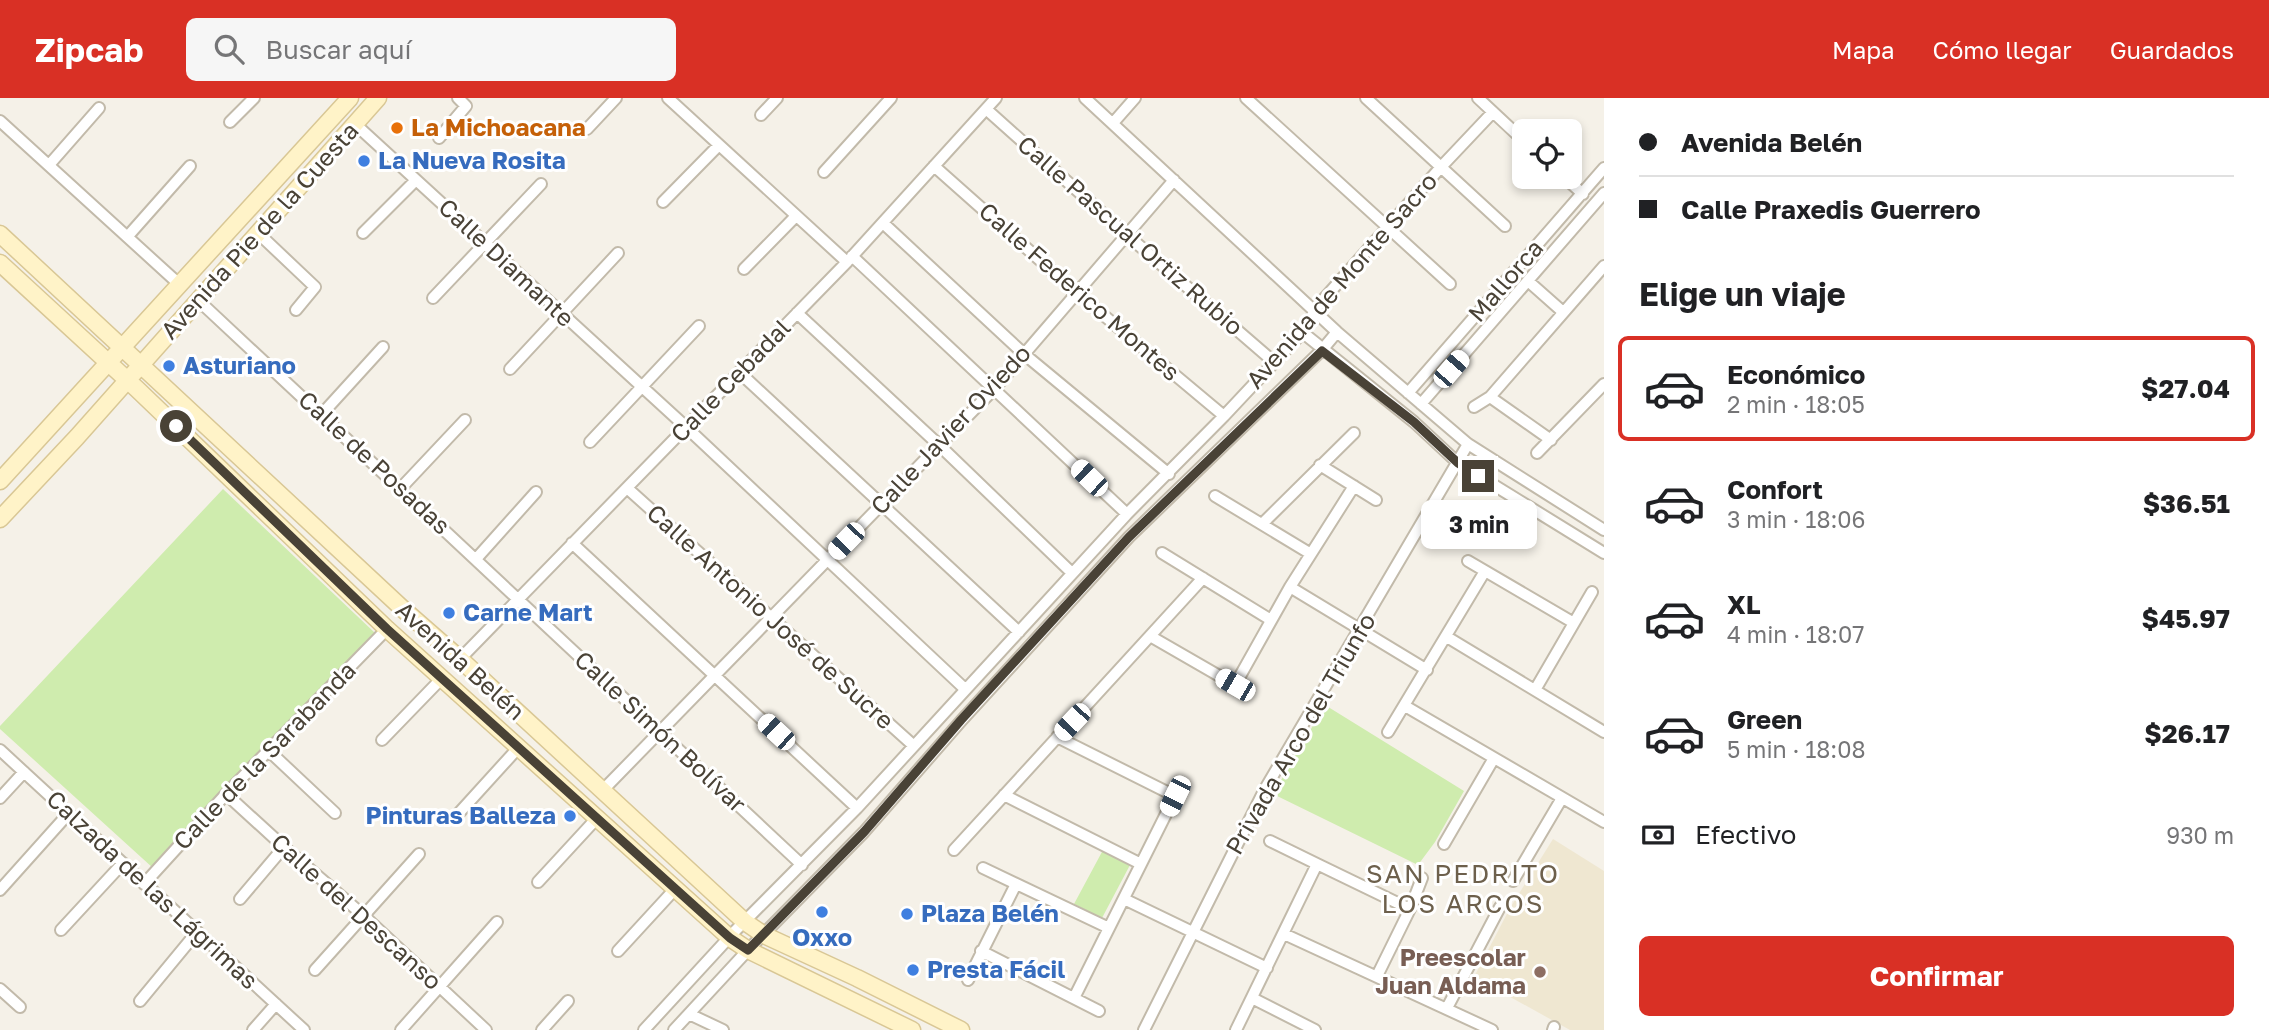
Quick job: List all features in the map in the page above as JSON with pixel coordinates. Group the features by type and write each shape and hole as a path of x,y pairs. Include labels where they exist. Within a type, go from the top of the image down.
{"main road":[{"name":"Avenida Pie de la Cuesta","path":"0,519 378,98"},
{"name":"Avenida Pie de la Cuesta","path":"0,481 339,102"},
{"name":"Calle Diamante","path":"339,102 355,124"},
{"name":"Avenida Belén","path":"0,234 404,610 745,922 764,935 961,1030"},
{"name":"Avenida Belén","path":"0,263 127,380 387,629 730,938 748,950 912,1030"}],"street":[{"path":"230,122 254,98"},
{"path":"439,138 467,106 458,98"},
{"path":"587,129 616,98"},
{"path":"668,98 796,216 850,259 995,388 1127,514"},
{"path":"761,115 777,98"},
{"path":"824,172 891,98"},
{"name":"Calle Cebadal","path":"460,659 850,259 996,98"},
{"path":"1085,98 1337,332 1468,444 1604,530"},
{"path":"1112,123 1135,98"},
{"path":"1246,98 1450,284"},
{"path":"1366,98 1505,226"},
{"path":"1478,98 1512,130"},
{"path":"49,165 99,108"},
{"name":"Calle Pascual Ortiz Rubio","path":"986,109 1274,362"},
{"name":"Avenida de Monte Sacro","path":"644,1030 857,808 1127,514 1302,332 1315,309 1493,112"},
{"path":"0,121 179,284"},
{"name":"Calle Diamante","path":"355,124 686,427 965,689"},
{"path":"663,202 719,145"},
{"path":"128,236 190,166"},
{"name":"Calle Federico Montes","path":"934,166 1077,293 1224,416"},
{"name":"Mallorca","path":"1408,393 1604,169"},
{"path":"363,233 416,180"},
{"name":"Calle Javier Oviedo","path":"602,791 995,388 1174,180"},
{"path":"433,299 541,184"},
{"path":"1577,189 1583,194"},
{"name":"Mallorca","path":"1421,404 1604,193"},
{"path":"744,269 796,216"},
{"path":"883,223 1024,354 1168,474"},
{"path":"258,233 314,287 296,310"},
{"path":"510,369 618,253"},
{"path":"1474,407 1490,397 1604,266"},
{"path":"1528,281 1563,312"},
{"name":"Calle de Posadas","path":"198,300 518,599"},
{"path":"1485,306 1497,316"},
{"path":"797,313 1072,573"},
{"path":"590,443 699,326"},
{"path":"1302,332 1322,351 1414,422 1458,463 1604,553"},
{"name":"Avenida de Monte Sacro","path":"681,1024 748,950 864,832 961,720 1129,537 1322,351 1337,332"},
{"path":"322,414 383,347"},
{"path":"739,372 1019,632"},
{"path":"1537,453 1604,384"},
{"path":"1490,397 1551,440"},
{"path":"400,489 466,420"},
{"path":"1262,524 1354,433"},
{"name":"Privada Arco del Triunfo","path":"1143,1030 1265,789 1468,444"},
{"path":"1320,466 1376,500"},
{"path":"1150,636 1235,685 1290,587 1354,486"},
{"name":"Calle Antonio José de Sucre","path":"626,488 914,746"},
{"path":"476,559 537,492"},
{"path":"1215,496 1311,554"},
{"path":"572,543 857,808"},
{"path":"1162,553 1271,620"},
{"path":"1468,561 1574,623"},
{"path":"1388,732 1485,571"},
{"path":"954,850 1203,578"},
{"path":"1290,587 1427,670"},
{"path":"1535,690 1591,592"},
{"name":"Calle Simón Bolívar","path":"518,599 802,865"},
{"name":"Calle de la Sarabanda","path":"144,884 226,794 387,629"},
{"path":"1447,637 1604,730"},
{"path":"382,740 443,677"},
{"path":"1405,706 1604,822"},
{"path":"1057,737 1175,796 1074,998"},
{"path":"459,813 519,747"},
{"name":"Calzada de las Lágrimas","path":"0,750 304,1030"},
{"path":"268,750 335,813"},
{"path":"1444,844 1494,758"},
{"path":"0,798 24,772"},
{"name":"Calle del Descanso","path":"226,794 363,915 486,1030"},
{"path":"1004,795 1141,863"},
{"path":"1513,881 1562,798"},
{"path":"0,890 69,813"},
{"path":"538,882 597,818"},
{"path":"1270,841 1410,909"},
{"path":"240,899 284,848"},
{"path":"315,970 419,854"},
{"path":"61,930 122,863"},
{"path":"1236,1030 1317,864"},
{"path":"983,868 1109,928"},
{"path":"1377,976 1422,878"},
{"path":"968,980 1016,884"},
{"path":"618,951 675,889"},
{"path":"1124,899 1267,968"},
{"path":"1447,1008 1500,907"},
{"path":"401,1030 497,922"},
{"path":"140,1001 198,932"},
{"path":"1283,934 1492,1030"},
{"path":"981,951 1099,1011"},
{"path":"0,989 20,1007"},
{"path":"1252,998 1315,1030"},
{"path":"542,1030 568,1002"},
{"path":"253,1030 276,1004"},
{"path":"681,1024 723,1030"}],"shaded area":[{"path":"1553,839 1604,871 1604,1030 1570,1030 1474,977 1510,908"}],"green space":[{"path":"223,489 375,633 153,868 0,729 0,726"},
{"path":"1325,705 1464,791 1435,842 1418,865 1273,794"},
{"path":"1103,850 1130,865 1102,918 1074,904"}],"place":[{"name":"La Michoacana","path":"397,128"},
{"name":"La Nueva Rosita","path":"364,161"},
{"name":"Asturiano","path":"169,366"},
{"name":"Carne Mart","path":"449,613"},
{"name":"Pinturas Balleza","path":"570,816"},
{"name":"Oxxo","path":"822,912"},
{"name":"Plaza Belén","path":"907,914"},
{"name":"Presta Fácil","path":"913,970"},
{"name":"Preescolar Juan Aldama","path":"1540,972"}],"district":[{"name":"SAN PEDRITO LOS ARCOS","path":"1463,889"}],"route":[{"path":"176,426 387,629 730,938 748,950 864,832 923,762 1129,537 1322,351 1414,422 1458,463 1478,476"}]}
